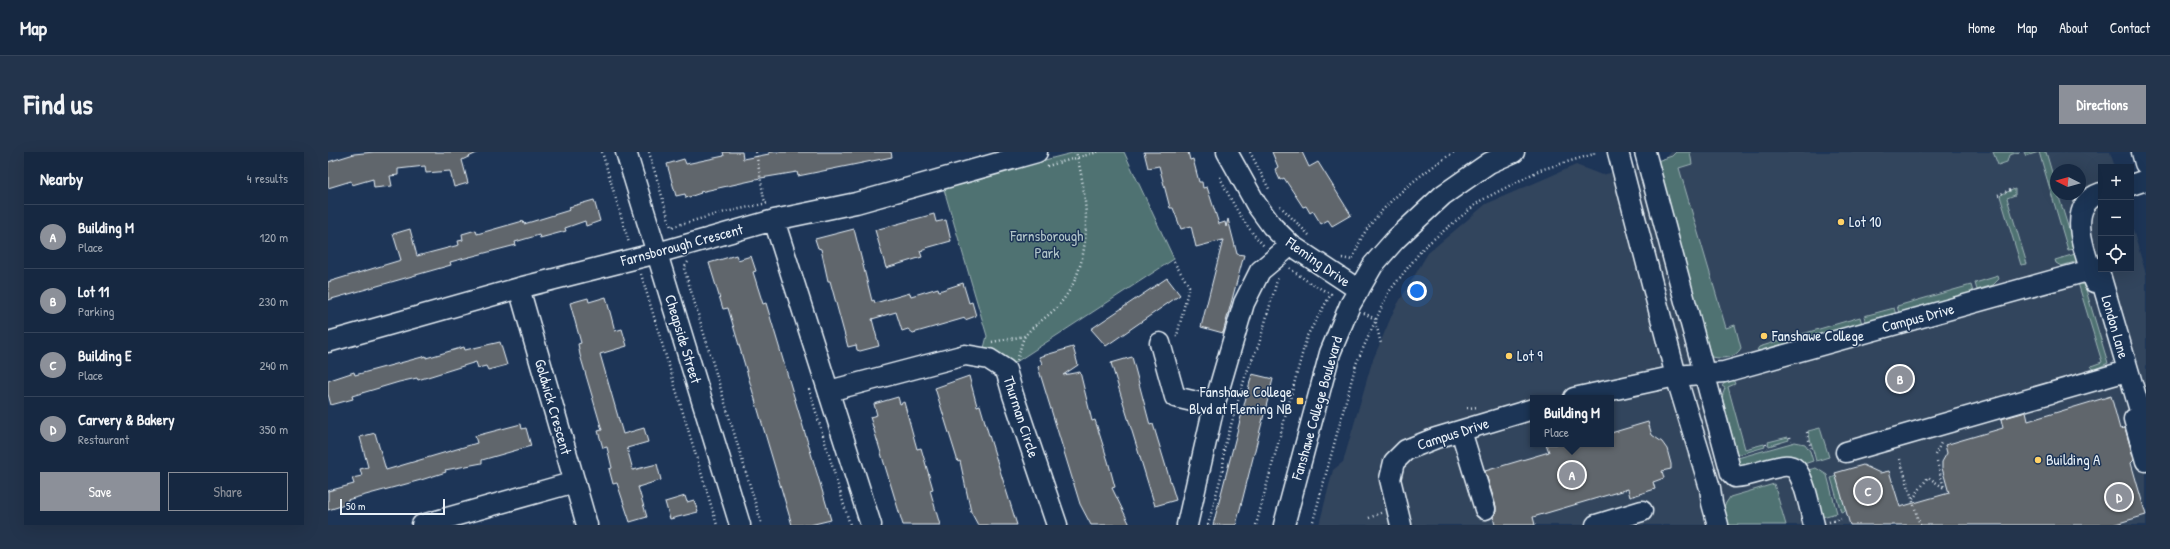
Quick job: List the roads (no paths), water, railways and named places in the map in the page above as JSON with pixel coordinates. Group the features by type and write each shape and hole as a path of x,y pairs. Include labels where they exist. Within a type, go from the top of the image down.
{"main road":[{"path":"2143,152 2146,162"}],"street":[{"name":"Cheapside Street","path":"626,152 740,525"},
{"name":"Fleming Drive","path":"1228,152 1256,204 1272,226 1283,251 1359,290"},
{"name":"Fanshawe College Boulevard","path":"1284,525 1330,353 1350,305 1373,265 1396,239 1443,195 1489,163 1514,152"},
{"path":"1618,152 1676,376 1710,488 1712,503 1718,525"},
{"path":"1644,152 1731,473 1735,477 1745,477"},
{"name":"Farnsborough Crescent","path":"328,342 518,288 657,253 771,208 856,203 1039,160"},
{"path":"2134,184 2146,180"},
{"path":"2098,195 2087,201 2080,214 2080,230 2094,269 2124,372 2146,461"},
{"path":"771,208 872,525"},
{"path":"1186,525 1214,406 1244,303 1260,271 1283,251"},
{"name":"Campus Drive","path":"1588,395 1676,376 1724,372 2094,269"},
{"name":"Goldwick Crescent","path":"518,288 587,525"},
{"path":"1160,343 1175,397 1214,406"},
{"name":"Thurman Circle","path":"829,391 991,347 988,359 1006,370 1057,525"},
{"path":"1846,452 2124,372"},
{"name":"London Lane","path":"2124,372 2146,431"},
{"name":"Campus Drive","path":"1401,525 1390,478 1394,462 1410,448 1530,410"},
{"path":"1461,431 1485,509"},
{"path":"1710,488 1780,466 1790,466 1798,472 1814,525"},
{"path":"422,525 575,482"},
{"path":"1596,525 1642,511"}],"place":[{"name":"Lot 10","path":"1841,222"},
{"name":"Fanshawe College","path":"1764,336"},
{"name":"Lot 9","path":"1509,356"},
{"name":"Lot 11","path":"1900,379"},
{"name":"Fanshawe College Blvd at Fleming NB","path":"1300,401"},
{"name":"Building A","path":"2038,460"},
{"name":"Building M","path":"1572,475"},
{"name":"Building E","path":"1868,491"},
{"name":"Carvery & Bakery","path":"2119,497"}],"park label":[{"name":"Farnsborough Park","path":"1047,244"}]}
